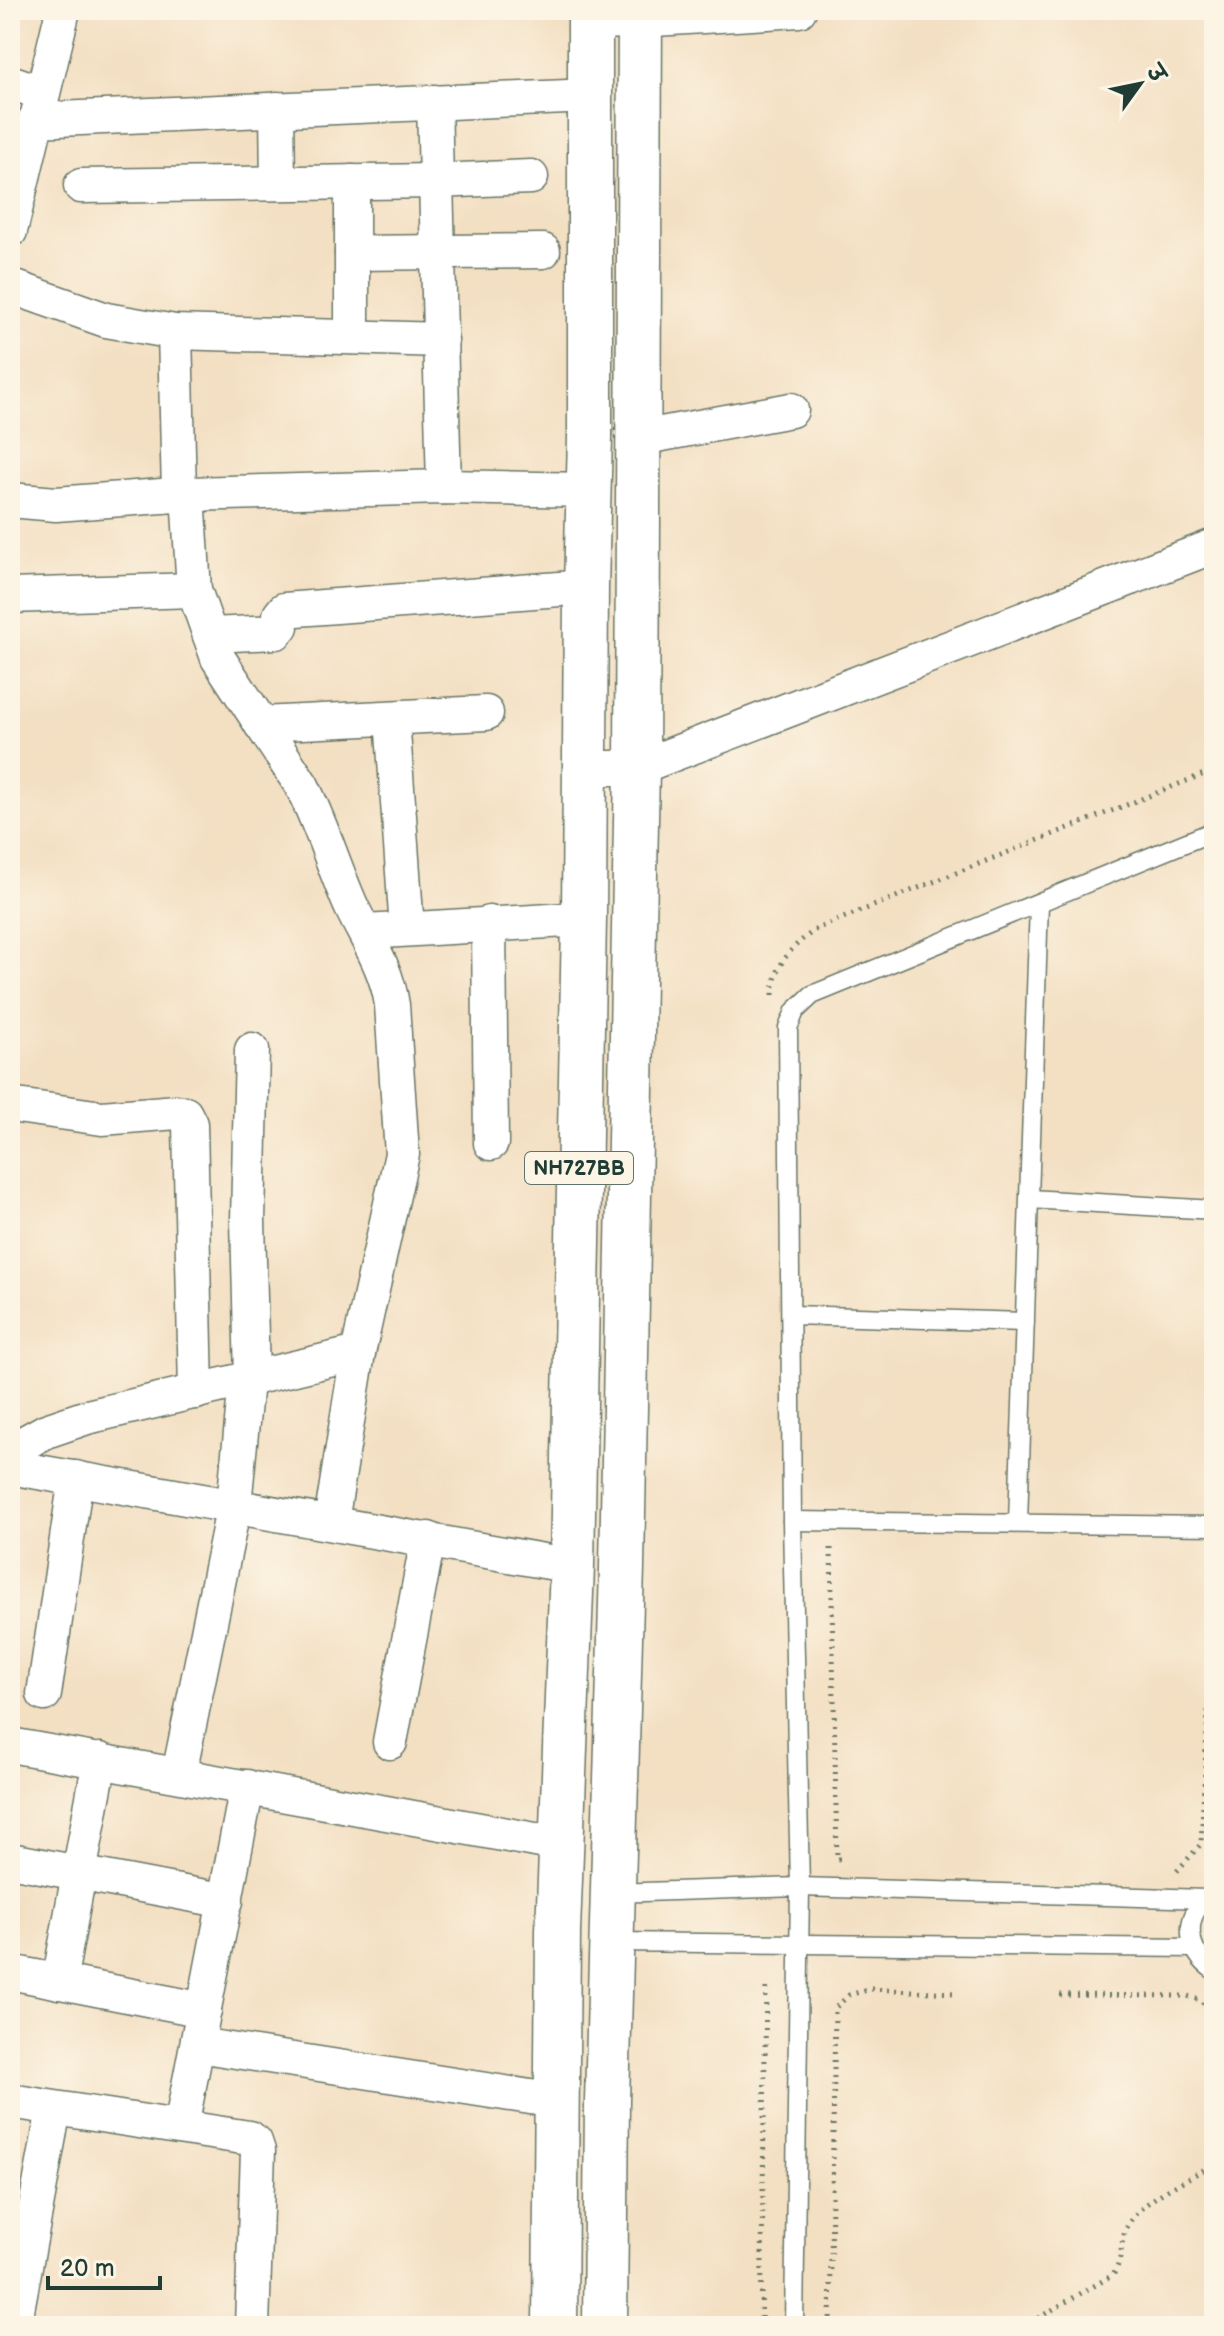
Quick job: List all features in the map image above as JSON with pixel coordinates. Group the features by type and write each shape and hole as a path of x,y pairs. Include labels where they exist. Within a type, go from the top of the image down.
{"highway":[{"name":"NH727BB","path":"605,2326 607,2101 622,1567 637,768 640,15"},
{"name":"NH727BB","path":"555,2326 558,1931 572,1566 584,919 590,16"}],"street":[{"path":"11,219 29,99 63,10"},
{"path":"590,16 799,10"},
{"path":"29,99 277,109 590,96"},
{"path":"434,102 444,487"},
{"path":"277,109 278,183"},
{"path":"81,186 531,177"},
{"path":"352,182 352,337"},
{"path":"352,253 543,251"},
{"path":"10,286 106,320 175,332 441,340"},
{"path":"175,332 183,494 194,590 218,658 313,807 352,907 389,984 402,1134 399,1172 358,1353 331,1522"},
{"path":"640,438 791,410"},
{"path":"10,500 56,504 183,494 444,487 589,490"},
{"path":"586,768 637,768 1214,546"},
{"path":"210,635 276,632 281,626 280,615 284,610 586,587"},
{"path":"10,596 194,590"},
{"path":"261,724 486,713"},
{"path":"392,718 407,929"},
{"path":"365,932 584,919"},
{"path":"489,923 491,1143"},
{"path":"179,1774 234,1505 249,1380 248,1220 252,1050"},
{"path":"10,1105 102,1118 185,1114 190,1124 196,1392"},
{"path":"10,1451 65,1423 358,1353"},
{"path":"10,1467 572,1566"},
{"path":"44,1694 76,1478"},
{"path":"390,1742 428,1539"},
{"path":"10,1745 563,1845"},
{"path":"59,1982 100,1760"},
{"path":"181,2127 247,1787"},
{"path":"10,1860 226,1901"},
{"path":"10,1972 204,2010"},
{"path":"198,2045 556,2101"},
{"path":"10,2101 249,2138 255,2142 258,2151 252,2326"},
{"path":"14,2326 54,2109"}],"lane":[{"path":"794,2326 800,1887 792,1521 788,1028 795,1011 812,995 1214,831"},
{"path":"1018,1522 1039,903"},
{"path":"1030,1199 1214,1210"},
{"path":"791,1315 1025,1322"},
{"path":"792,1521 1214,1526"},
{"path":"613,1893 800,1887 1210,1896"},
{"path":"1210,1896 1197,1909 1191,1922 1190,1935 1201,1960 1214,1970"},
{"path":"611,1942 1194,1948"}],"path":[{"path":"773,1004 773,988 781,962 797,942 818,928 1214,770"},
{"path":"831,1539 837,1859 852,1859"},
{"path":"1163,1871 1177,1871 1201,1844 1214,1598"},
{"path":"761,2326 766,1986"},
{"path":"830,2326 835,2008 849,1995 871,1989 955,1993"},
{"path":"1060,1995 1187,1996 1201,2000 1214,2020"},
{"path":"1024,2326 1113,2275 1121,2264 1126,2228 1141,2207 1214,2164"}]}
